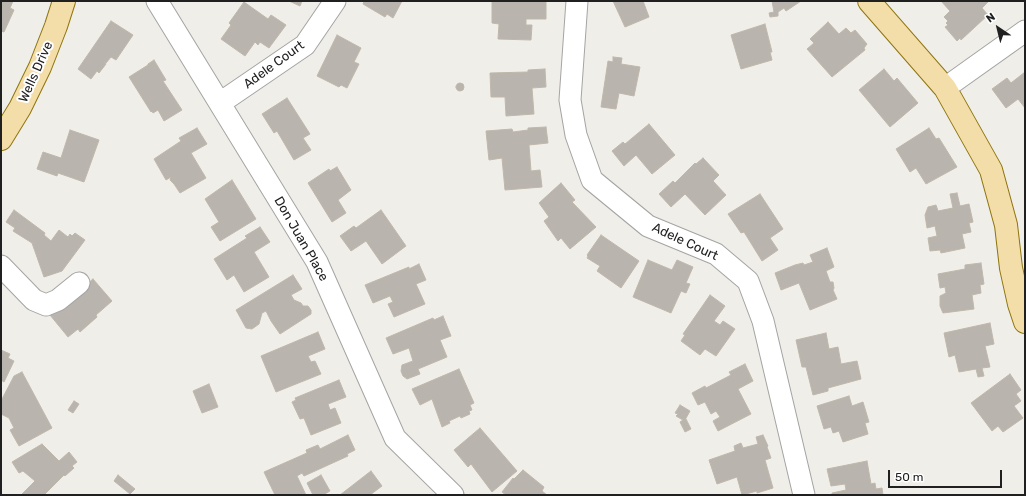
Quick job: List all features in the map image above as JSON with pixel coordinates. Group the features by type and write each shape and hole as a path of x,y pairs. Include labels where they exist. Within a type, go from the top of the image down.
{"main road":[{"name":"Wells Drive","path":"1,139 20,108 40,67 64,1"},
{"path":"869,1 945,88 991,170 1006,225 1011,268 1018,304 1025,322"}],"street":[{"name":"Don Juan Place","path":"157,1 317,262 395,438 453,495"},
{"name":"Adele Court","path":"220,103 305,45 335,1"},
{"name":"Adele Court","path":"577,1 570,100 576,135 592,180 648,226 716,254 748,281 763,321 804,495"},
{"path":"945,88 1025,31"},
{"path":"1,266 34,300 46,305 58,300 79,284"}],"building":[{"path":"1,1 13,1 10,8 14,10 4,32 1,31"},
{"path":"289,1 302,1 300,6"},
{"path":"364,1 402,1 393,18 387,14 385,17 363,4"},
{"path":"492,1 546,1 546,19 526,19 526,25 532,25 531,40 498,39 499,24 492,23"},
{"path":"613,1 643,1 649,17 625,27"},
{"path":"772,1 801,1 786,11 784,8 778,12 778,16 770,17 769,13 774,12"},
{"path":"941,1 987,1 988,2 982,8 988,15 961,40 960,38 957,41 945,27 948,25 946,23 948,21 944,17 950,11"},
{"path":"244,2 268,19 271,15 286,25 269,48 260,42 258,45 255,42 245,56 221,39 231,25 229,23"},
{"path":"111,21 133,35 116,60 111,57 106,63 104,61 106,64 99,73 97,71 91,79 78,69"},
{"path":"828,22 839,34 846,28 851,33 855,30 867,44 864,48 865,50 832,77 807,49 814,43 810,39"},
{"path":"765,24 772,52 770,52 772,60 741,69 731,35"},
{"path":"337,35 361,48 354,62 359,64 347,88 341,85 339,87 317,76"},
{"path":"613,57 622,58 621,64 640,67 634,96 619,93 616,109 601,107 608,61 613,62"},
{"path":"154,60 166,80 163,81 182,110 164,121 158,110 153,113 152,111 151,112 129,77"},
{"path":"545,69 546,87 532,88 534,114 506,116 505,97 491,97 490,73 528,72 528,70"},
{"path":"884,69 894,81 897,78 918,103 890,127 859,90"},
{"path":"1025,72 1025,108 1018,99 1006,108 992,89 1007,78 1011,83"},
{"path":"458,83 462,83 464,87 462,91 458,91 456,89 456,85"},
{"path":"287,98 310,134 303,138 311,150 294,160 277,131 274,133 262,114"},
{"path":"649,124 675,155 652,174 636,155 624,166 612,151 623,142 625,144"},
{"path":"546,127 548,143 529,145 531,171 540,170 542,187 505,190 502,158 489,160 486,131 512,129 513,132 528,130 528,128"},
{"path":"197,128 207,144 191,153 206,178 180,193 170,180 171,177 166,180 154,159 181,141 179,138"},
{"path":"929,128 936,139 939,138 957,167 926,184 916,168 910,172 896,149"},
{"path":"70,130 99,140 84,182 58,173 57,176 37,169 43,152 61,158"},
{"path":"703,158 719,175 713,181 726,195 705,215 685,194 671,207 659,194 673,181 675,183 695,163 696,164"},
{"path":"337,167 351,190 338,200 346,213 332,222 308,183 329,169 330,171"},
{"path":"232,180 256,219 220,241 211,227 219,222 205,199"},
{"path":"561,183 575,200 572,202 596,227 570,249 561,238 558,241 544,221 549,217 539,203"},
{"path":"957,193 960,206 969,204 973,222 969,223 971,232 962,234 965,248 941,253 940,250 930,251 928,238 937,236 935,226 927,228 925,215 928,207 936,205 938,211 953,208 950,194"},
{"path":"760,194 783,229 770,238 778,250 762,261 744,232 741,233 728,214"},
{"path":"14,210 45,233 44,235 51,241 59,230 68,237 70,234 72,236 75,233 85,240 62,271 44,277 32,243 13,231 15,228 6,222"},
{"path":"381,210 406,246 382,264 366,241 351,251 340,236 354,226 356,228"},
{"path":"260,227 270,242 254,252 269,277 244,292 234,275 227,280 214,259 247,238 245,236"},
{"path":"601,235 639,261 621,288 597,271 600,266 587,258 587,255"},
{"path":"827,248 834,267 826,271 830,282 833,282 833,290 837,299 810,310 799,283 781,290 775,273 795,265 803,263 804,265 813,262 810,255"},
{"path":"648,260 672,270 677,260 693,267 686,283 690,284 686,293 681,291 671,313 633,297"},
{"path":"981,263 984,284 980,285 981,293 972,295 974,309 943,313 940,306 940,296 946,293 945,287 940,288 938,274 965,269 965,265"},
{"path":"419,264 426,280 416,284 425,304 394,317 388,304 393,302 390,296 373,303 365,285"},
{"path":"293,275 302,289 291,295 294,300 301,303 303,306 308,306 311,310 311,314 280,334 266,311 262,313 259,324 252,329 246,328 236,310"},
{"path":"93,279 112,301 80,332 78,329 68,337 50,315"},
{"path":"710,295 725,306 714,321 720,325 723,321 735,329 716,356 705,349 700,355 681,341 685,335 683,334"},
{"path":"443,316 451,336 440,340 447,357 418,369 420,374 407,379 403,376 401,371 402,365 413,361 409,348 393,354 386,338 433,318 434,320"},
{"path":"990,323 994,344 985,346 990,367 982,368 984,376 978,377 976,369 959,372 955,355 949,357 944,333"},
{"path":"318,332 325,349 308,356 311,362 315,361 321,374 276,392 261,356"},
{"path":"826,333 829,349 838,347 841,364 857,361 861,379 828,388 828,391 813,395 806,367 802,367 796,340"},
{"path":"1,350 10,354 8,358 14,361 4,382 1,380"},
{"path":"745,364 753,381 738,389 751,414 718,431 713,421 720,417 716,411 711,414 705,402 698,405 692,393 705,386 706,388 731,375 729,372"},
{"path":"459,369 474,403 470,405 472,410 469,411 470,414 461,418 460,416 449,421 450,423 442,427 432,399 420,405 412,389"},
{"path":"22,372 52,428 19,446 10,430 14,428 9,418 1,414 1,401 14,376"},
{"path":"1010,374 1021,390 1016,394 1021,401 1014,406 1023,418 1003,432 998,426 992,431 971,403"},
{"path":"339,380 346,397 328,404 330,410 335,408 341,423 311,435 304,418 300,419 292,402 296,400 295,398"},
{"path":"209,384 218,407 202,413 193,391"},
{"path":"849,396 852,406 863,402 869,422 865,423 868,434 843,442 839,431 833,433 831,427 824,429 817,406"},
{"path":"74,401 79,404 73,413 68,410"},
{"path":"680,405 690,411 685,420 686,419 691,429 685,432 680,422 683,420 676,416 678,414 675,413"},
{"path":"480,428 517,471 492,492 471,464 468,467 454,450"},
{"path":"348,435 355,450 347,454 348,456 304,476 302,473 297,476 306,495 275,495 264,472 307,453 306,450 318,445 320,449"},
{"path":"763,435 771,458 765,460 773,488 757,493 757,491 742,495 737,477 717,484 709,460 735,451 734,446 741,443 743,448 758,444 756,437"},
{"path":"42,444 59,461 69,452 77,462 72,466 74,468 65,476 64,475 44,495 21,495 35,481 23,471 19,473 12,462"},
{"path":"867,461 871,484 875,483 876,489 882,488 883,495 832,495 832,493 846,490 845,484 831,486 827,469"},
{"path":"523,470 544,487 542,491 547,495 506,495 502,492 513,478 514,479"},
{"path":"371,471 382,486 370,495 340,495"},
{"path":"118,475 135,489 130,494 114,481"},
{"path":"321,475 330,491 323,495 313,495 307,483"}]}
